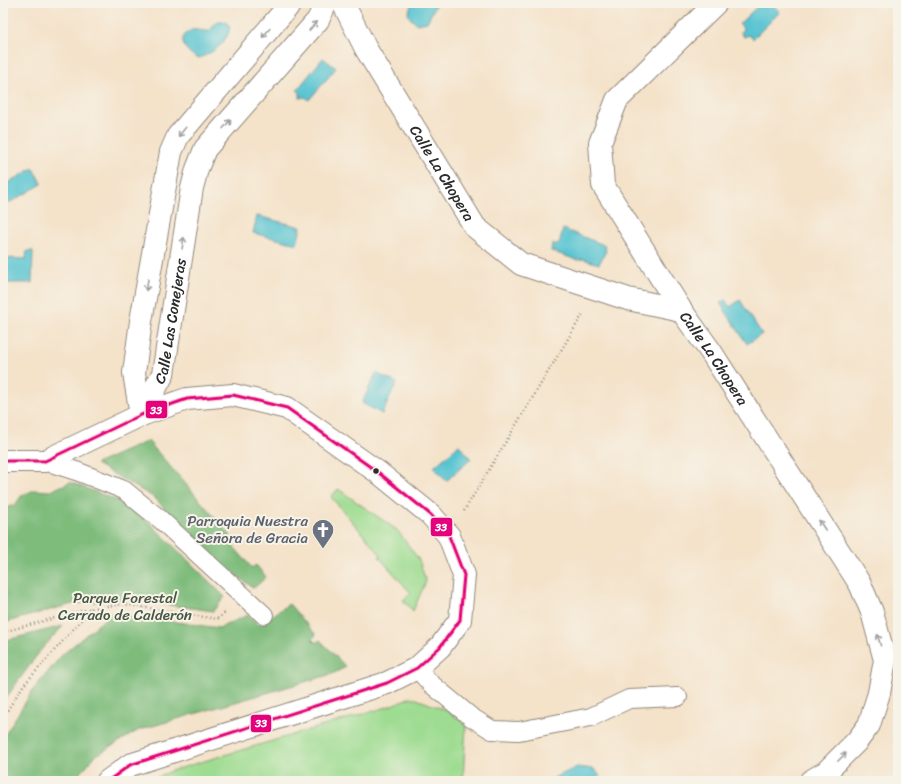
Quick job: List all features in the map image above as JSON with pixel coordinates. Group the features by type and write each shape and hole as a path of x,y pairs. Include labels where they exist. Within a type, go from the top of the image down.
{"street":[{"name":"Calle Las Conejeras","path":"142,415 134,373 141,321 170,152 178,136 291,3"},
{"name":"Calle Las Conejeras","path":"142,415 164,374 192,188 197,169 205,149 318,20 326,3"},
{"name":"Calle La Chopera","path":"343,3 366,49 475,227 520,264 628,299 681,310 711,352 860,584 872,612 885,660 879,693 870,725 857,741 826,772 811,781"},
{"path":"681,310 603,186 600,143 617,100 716,3"},
{"path":"3,461 45,461 142,415 187,400 233,395 287,408 379,473 431,515 449,536 464,575 460,620 440,647 417,668 386,683 130,765 108,781"}],"lane":[{"path":"45,461 80,472 124,490 161,520 264,615"},
{"path":"417,668 430,683 471,717 492,730 519,731 591,717 628,699 678,696"}],"path":[{"path":"449,536 586,309"},
{"path":"3,632 92,608 123,604 218,619 245,598"},
{"path":"3,718 23,686 92,608"}],"green space":[{"path":"148,441 231,536 227,539 252,568 256,565 266,577 254,588 224,567 189,535 155,498 96,464"},
{"path":"70,482 116,500 149,522 225,597 213,611 128,599 72,604 3,623 3,509 15,505 22,495 35,490 50,491"},
{"path":"338,489 397,530 419,560 426,581 413,611 403,600 411,593 379,557 381,555 331,497"},
{"path":"289,604 316,635 312,639 316,643 320,640 346,667 332,674 139,730 95,756 73,781 3,781 3,738 33,690 62,655 112,613 219,628 248,615 259,625"},
{"path":"63,626 40,651 3,702 3,641"},
{"path":"411,697 446,710 466,724 463,781 148,781 174,770 387,707"}],"water":[{"path":"412,3 437,3 427,22 417,24 410,18 408,13"},
{"path":"761,3 771,3 780,12 753,39 749,35 744,37 741,33 743,28 739,24"},
{"path":"227,22 230,28 226,38 219,47 199,58 195,57 185,48 183,40 184,36 188,32 195,30 210,31 215,23"},
{"path":"323,58 336,68 309,100 305,97 300,98 300,92 297,90"},
{"path":"33,168 42,184 9,203 3,193 3,186"},
{"path":"257,216 301,227 297,244 253,233"},
{"path":"563,229 604,245 606,251 599,264 583,259 577,260 551,251 552,244 559,244"},
{"path":"27,251 33,251 32,283 3,283 3,258 26,259"},
{"path":"725,300 730,307 740,300 762,334 747,344 720,303"},
{"path":"376,373 397,383 382,414 362,403"},
{"path":"459,445 471,459 446,481 434,467"},
{"path":"577,767 594,769 600,776 593,781 548,781"}],"transit line":[{"name":"33","path":"3,461 45,461 141,415 187,399 233,395 287,408 379,473 431,515 449,536 464,575 460,620 440,647 417,668 387,683 130,765 108,781"}],"place":[{"name":"Parroquia Nuestra Señora de Gracia","path":"323,550"}],"park label":[{"name":"Parque Forestal Cerrado de Calderón","path":"125,606"}]}
